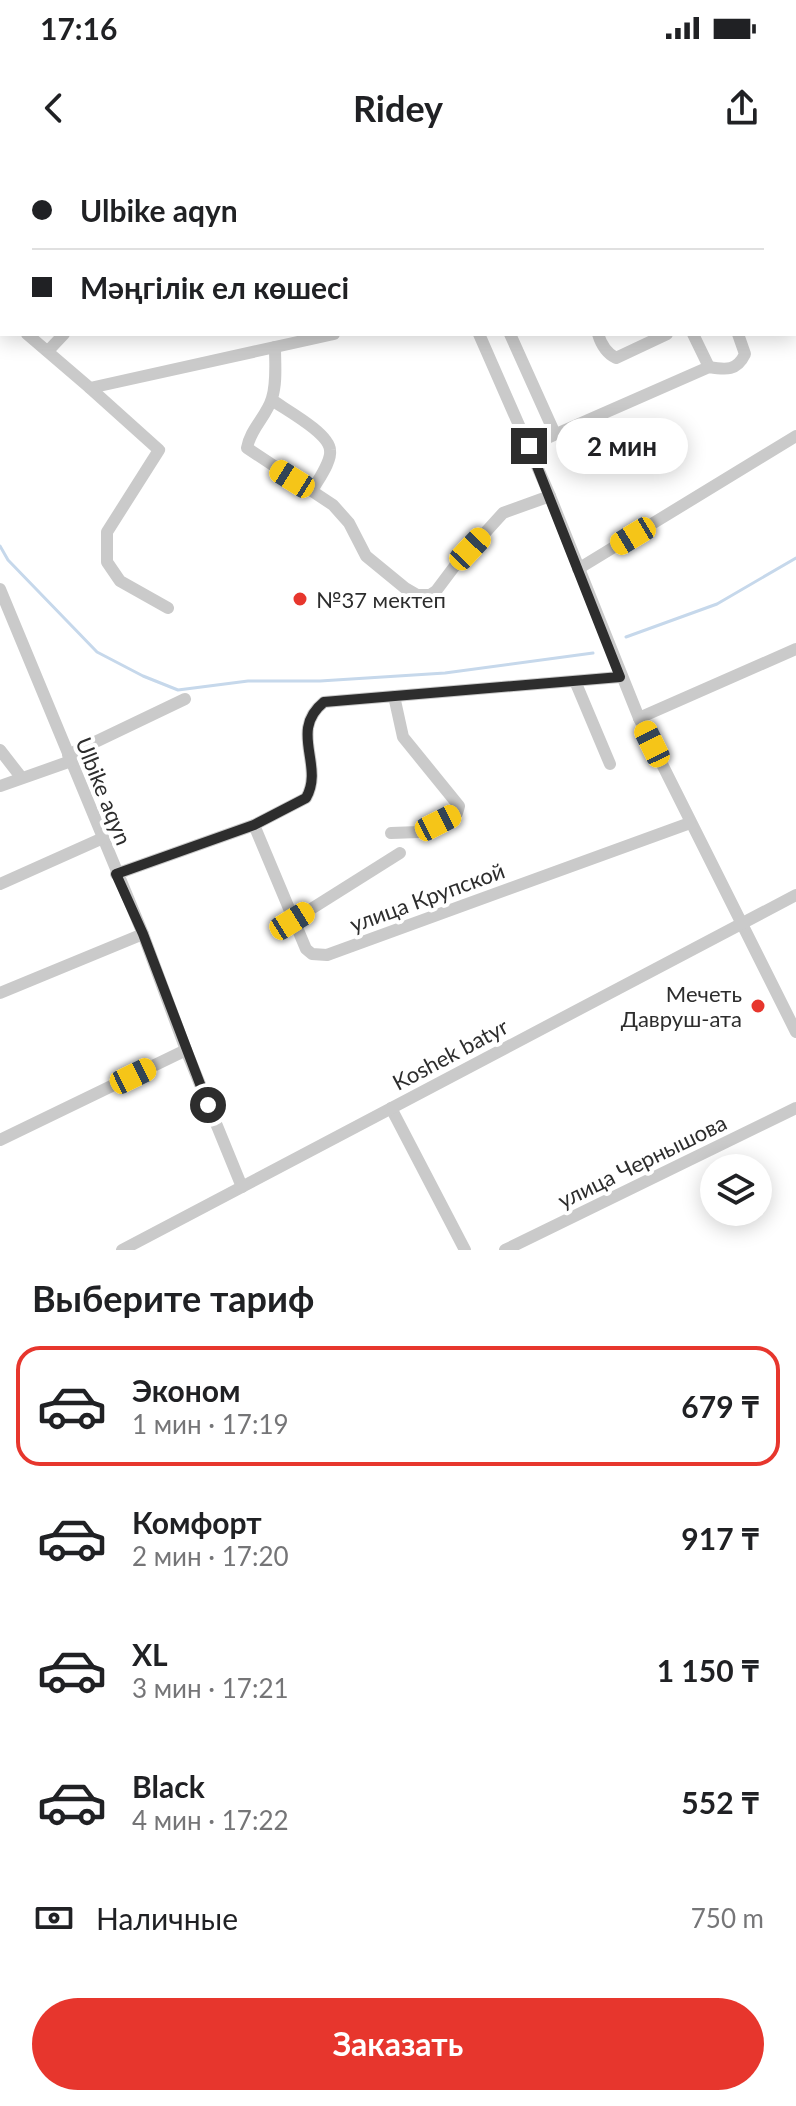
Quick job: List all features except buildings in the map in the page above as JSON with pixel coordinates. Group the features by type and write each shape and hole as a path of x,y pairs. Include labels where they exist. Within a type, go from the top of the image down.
{"street":[{"path":"29,336 159,450 107,532 107,562 120,581 168,608"},
{"path":"48,351 62,336"},
{"path":"90,388 325,336"},
{"path":"480,336 550,496 620,677 739,924 796,1032"},
{"path":"511,336 555,434"},
{"path":"599,336 610,355 616,358 663,336"},
{"path":"694,336 709,367"},
{"path":"529,446 709,367 728,370 740,364 745,354 739,336"},
{"path":"275,347 272,400 247,448 333,505 349,523 366,556 417,595 430,595 436,591 503,513 550,496"},
{"path":"272,400 326,438 331,451 312,491"},
{"path":"578,569 796,436"},
{"name":"Ulbike aqyn","path":"0,589 143,934 242,1187"},
{"path":"639,718 796,649"},
{"path":"116,874 254,825 306,798 312,783 306,726 313,711 324,702 620,677"},
{"path":"575,681 610,764"},
{"path":"391,833 419,832 457,813 459,809 403,737 394,696"},
{"path":"0,786 69,758 185,699"},
{"path":"0,750 21,777"},
{"name":"улица Крупской","path":"254,825 306,949 312,954 327,955 690,823"},
{"path":"0,884 103,838"},
{"path":"292,921 400,853"},
{"name":"Koshek batyr","path":"122,1250 796,895"},
{"path":"0,993 143,934"},
{"path":"0,1140 186,1050"},
{"path":"391,1108 465,1250"},
{"name":"улица Чернышова","path":"505,1250 796,1108"}],"waterway":[{"path":"0,546 8,560 97,652 178,690 248,681 320,681 445,673 593,653"},
{"path":"626,637 717,604 796,558"}],"place":[{"name":"№37 мектеп","path":"300,599"},
{"name":"Мечеть Давруш-ата","path":"758,1006"}],"route":[{"path":"208,1105 143,934 116,874 254,825 306,798 312,783 306,726 313,711 324,702 620,677 529,446"}]}
